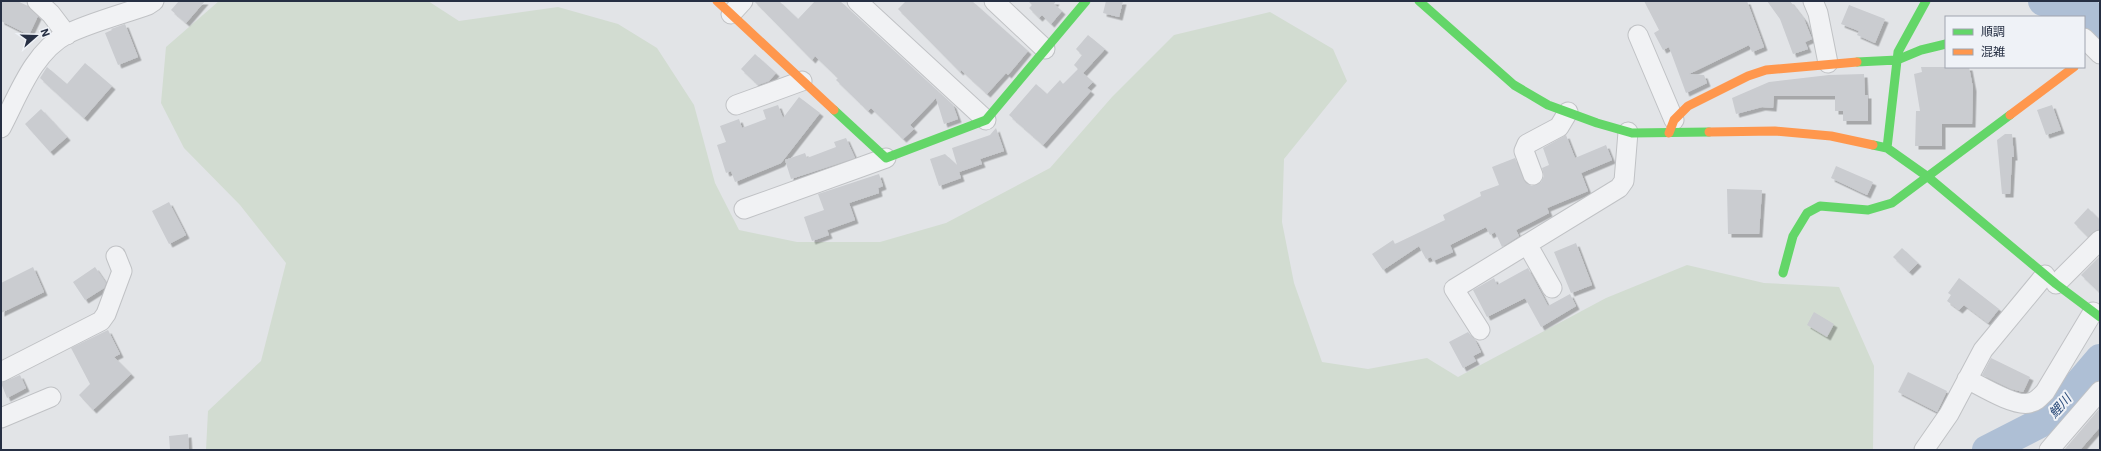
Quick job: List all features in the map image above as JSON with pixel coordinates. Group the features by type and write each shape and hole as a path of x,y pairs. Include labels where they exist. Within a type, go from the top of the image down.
{"street":[{"path":"37,1 51,14 66,35"},
{"path":"1,128 32,68 46,51 66,35 148,5 154,1"},
{"path":"717,1 737,8 802,81 886,158"},
{"path":"857,1 986,120"},
{"path":"994,1 1045,49"},
{"path":"744,209 966,129 986,120 1086,1"},
{"path":"1419,1 1514,85 1531,97 1568,112 1628,132 1672,127 1775,131 1831,136 1887,148 1928,177 2050,280 2096,314 2045,392 2036,401 2029,404 2019,404 1967,379"},
{"path":"1813,1 1818,13 1828,62"},
{"path":"1887,148 1898,52 1926,1"},
{"path":"1638,35 1672,127"},
{"path":"2085,39 2096,54"},
{"path":"1672,127 1688,106 1748,76 1766,70 1828,62 1897,60 1920,50 1945,44"},
{"path":"1783,274 1793,236 1807,212 1820,206 1868,210 1892,203 2073,68"},
{"path":"736,106 802,81"},
{"path":"1533,175 1524,151 1527,144 1559,127 1568,112"},
{"path":"1480,330 1454,289 1619,188 1624,181 1628,132"},
{"path":"1924,450 1949,414 1983,350 2050,280 2100,240"},
{"path":"1527,244 1552,288"},
{"path":"1,372 100,320 106,314 122,271 116,256"},
{"path":"2049,450 2100,391"},
{"path":"1,418 51,397"}],"shaded area":[{"path":"219,1 428,1 459,21 558,7 618,24 657,48 694,105 715,183 739,230 797,242 880,242 946,223 1050,168 1112,97 1174,35 1270,12 1333,49 1347,81 1284,159 1282,222 1294,283 1322,362 1368,369 1427,358 1458,377 1606,298 1687,265 1764,283 1839,287 1874,366 1873,450 206,450 208,411 261,361 286,263 240,205 184,148 161,103 166,47"}],"building":[{"path":"1,1 17,1 28,6 38,16 29,35 1,21"},
{"path":"179,1 205,1 186,23 171,10"},
{"path":"754,1 779,1 798,19 815,1 840,1 953,105 958,119 944,124 936,98 910,125 914,129 903,139 871,108 868,111 836,80 838,78 815,56 812,60"},
{"path":"906,1 972,1 1028,51 1008,75 1006,73 987,94 961,70 960,72 898,9"},
{"path":"1028,1 1056,1 1054,4 1062,11 1051,24 1042,15 1039,18 1029,8 1032,5"},
{"path":"1106,1 1123,1 1119,17 1103,13"},
{"path":"1644,1 1747,1 1764,47 1752,52 1749,45 1689,74 1704,75 1707,83 1686,93 1669,47 1663,50 1654,33 1659,30"},
{"path":"1767,1 1790,1 1804,19 1812,39 1805,42 1808,49 1793,54 1780,19"},
{"path":"1849,5 1885,19 1875,43 1857,35 1859,31 1841,24"},
{"path":"125,24 138,57 118,65 105,33"},
{"path":"1088,35 1105,49 1083,73 1093,82 1087,88 1091,91 1043,145 1009,115 1036,84 1047,94 1060,80 1063,84 1078,69 1074,65 1082,55 1076,49"},
{"path":"755,54 776,73 769,81 758,85 741,69"},
{"path":"85,63 112,86 84,118 40,78 47,67 67,84"},
{"path":"1921,67 1969,68 1973,88 1972,124 1942,124 1942,146 1915,146 1916,111 1920,111 1914,74 1922,72"},
{"path":"1864,74 1865,95 1868,95 1868,121 1843,121 1843,111 1835,111 1835,96 1774,96 1773,108 1762,107 1736,114 1732,98 1769,82 1829,75"},
{"path":"799,97 820,113 781,163 735,182 731,171 726,173 717,145 726,142 720,126 739,119 742,128 766,119 763,110 778,105 783,118"},
{"path":"2052,105 2061,130 2046,135 2037,110"},
{"path":"41,109 67,137 50,152 25,124"},
{"path":"996,128 1004,151 980,159 982,164 959,172 961,178 939,186 930,159 945,154 957,165 952,148 990,135"},
{"path":"2005,134 2012,134 2014,157 2012,157 2010,194 2002,194 1997,140"},
{"path":"1566,135 1575,158 1606,145 1612,160 1581,173 1588,191 1547,208 1549,213 1516,230 1519,236 1502,247 1495,232 1490,235 1486,227 1450,245 1453,252 1433,261 1431,257 1426,259 1419,246 1383,270 1372,254 1393,240 1395,244 1445,220 1443,215 1481,196 1480,192 1499,185 1492,167 1515,158 1526,183 1532,186 1541,182 1544,176 1542,168 1549,165 1543,148"},
{"path":"846,138 855,158 791,179 785,160 805,153 807,158 836,147 834,142"},
{"path":"1836,166 1873,182 1867,195 1831,178"},
{"path":"879,174 883,186 878,188 879,193 849,203 855,220 827,230 829,235 812,241 804,217 824,210 818,194"},
{"path":"1727,189 1762,190 1759,234 1728,234"},
{"path":"169,202 186,235 169,244 152,211"},
{"path":"2088,208 2100,220 2100,229 2093,232 2088,237 2074,223"},
{"path":"1576,243 1592,285 1571,293 1554,252"},
{"path":"1902,248 1918,263 1909,272 1893,257"},
{"path":"2100,256 2100,293 2081,275"},
{"path":"33,267 44,292 1,313 1,283"},
{"path":"95,267 106,283 104,288 85,300 73,282"},
{"path":"1528,268 1548,306 1570,294 1576,306 1541,327 1525,298 1487,317 1473,290 1494,278 1497,285"},
{"path":"1959,278 1999,309 1988,323 1964,305 1959,310 1947,301 1951,295 1948,293"},
{"path":"1814,312 1834,324 1827,337 1807,325"},
{"path":"108,330 120,354 114,357 131,374 93,410 79,395 90,384 71,348"},
{"path":"1468,332 1475,340 1481,352 1473,356 1476,361 1463,368 1449,342"},
{"path":"1991,358 2030,377 2023,392 2011,389 1982,375"},
{"path":"1908,372 1947,391 1937,412 1898,392"},
{"path":"20,375 26,388 7,398 1,383"},
{"path":"2100,408 2100,427 2080,450 2064,450"},
{"path":"188,434 189,450 170,450 169,436"}],"waterway":[{"name":"鯉川","path":"2043,1 2089,14 2100,25"},
{"name":"鯉川","path":"1987,450 2050,418 2100,359"}],"traffic: fast":[{"path":"834,110 886,158 986,120 1086,1"},
{"path":"1419,1 1514,85 1548,105 1597,123 1632,133 1709,132"},
{"path":"1887,148 1898,52 1926,1"},
{"path":"1857,62 1897,60 1921,50 1945,44"},
{"path":"1783,273 1793,236 1807,213 1820,206 1868,210 1892,203 2010,115"},
{"path":"1873,145 1887,148 1928,177 2056,284 2100,317"}],"traffic: slow":[{"path":"717,1 834,110"},
{"path":"1669,133 1674,120 1688,106 1748,76 1766,70 1857,62"},
{"path":"2010,115 2073,68"},
{"path":"1709,132 1775,131 1831,136 1873,145"}]}
